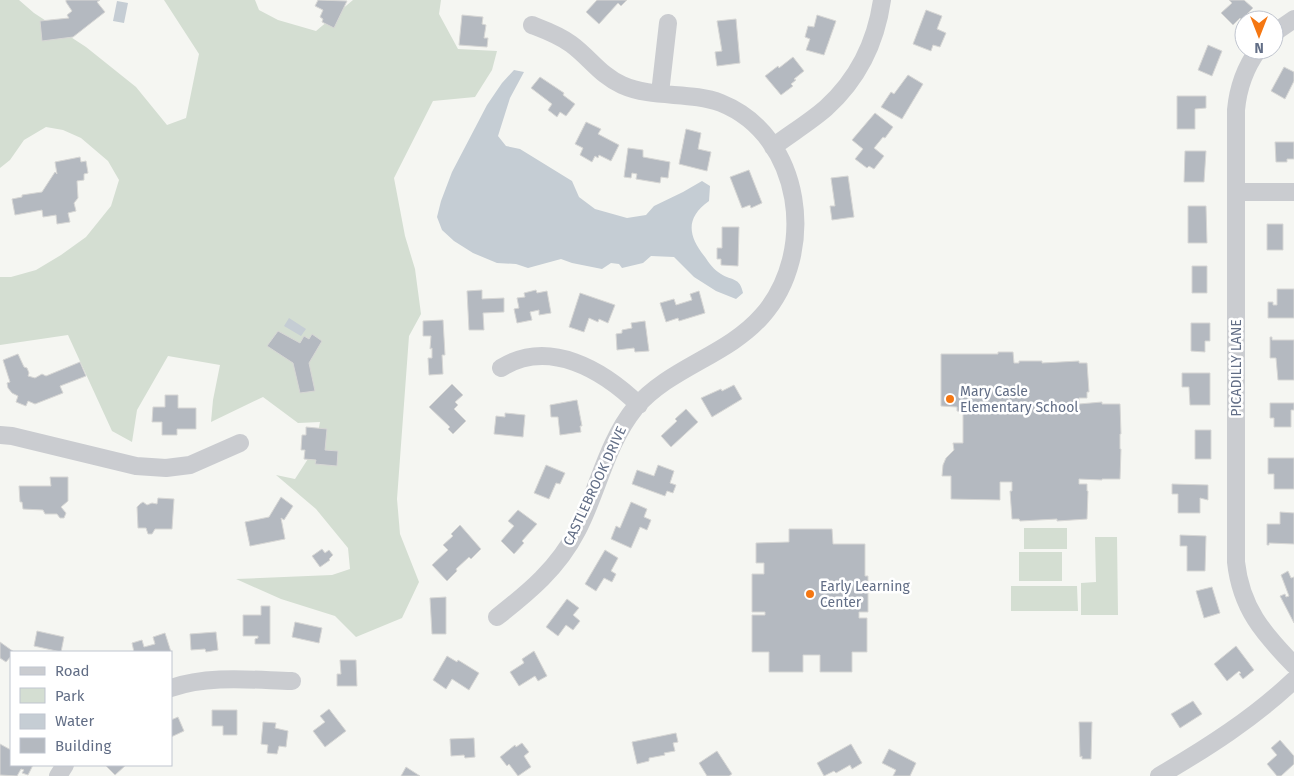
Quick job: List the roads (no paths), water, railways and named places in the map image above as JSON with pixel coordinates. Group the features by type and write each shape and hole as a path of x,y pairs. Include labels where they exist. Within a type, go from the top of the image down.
{"street":[{"path":"773,147 827,107 850,82 869,49 878,22 882,0"},
{"path":"660,93 668,23"},
{"name":"CASTLEBROOK DRIVE","path":"497,617 538,584 563,554 585,515 618,434 639,404 652,391 675,375 736,340 766,312 781,288 793,256 796,221 794,199 782,162 773,147 757,128 740,113 709,100 636,90 621,85 606,77 571,44 545,29 532,25"},
{"name":"PICADILLY LANE","path":"1252,60 1241,82 1236,104 1236,567 1243,594 1252,615 1272,642 1294,665"},
{"path":"1236,192 1294,192"},
{"path":"501,368 508,363 524,358 543,356 574,361 604,375 639,404"},
{"path":"0,436 12,436 136,466 166,468 190,465 240,443"},
{"path":"1165,775 1247,720 1294,680"},
{"path":"172,688 203,681 292,681"}],"water":[{"path":"117,1 128,3 124,23 113,21"},
{"path":"514,70 524,72 510,98 498,136 506,146 520,149 572,181 579,197 595,209 627,218 646,215 654,206 702,181 710,186 709,201 696,214 693,221 692,235 710,264 721,274 738,282 743,293 736,299 716,291 694,277 674,257 651,256 643,263 622,268 619,264 611,263 602,269 561,259 528,268 516,264 497,263 473,253 454,241 442,230 437,217 452,172 487,105 502,83"},
{"path":"289,318 306,329 301,336 284,326"}],"place":[{"name":"Mary Casle Elementary School","path":"950,399"},
{"name":"Early Learning Center","path":"810,594"}]}
